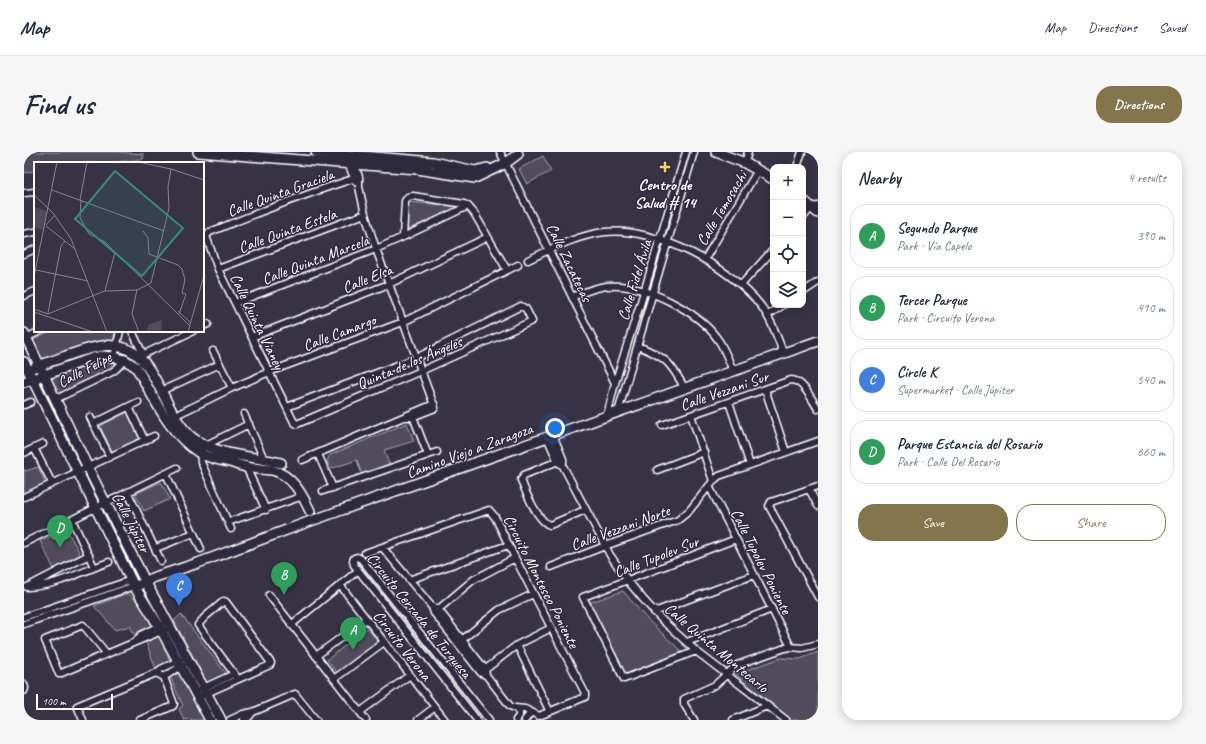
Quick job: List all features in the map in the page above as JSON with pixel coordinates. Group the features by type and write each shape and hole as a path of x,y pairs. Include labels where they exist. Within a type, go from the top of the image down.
{"street":[{"path":"198,152 416,169 474,178 504,158"},
{"path":"316,152 345,153 433,162 475,171 482,170 504,158 521,153"},
{"name":"Calle Fidel Ávila","path":"607,416 615,383 686,152"},
{"name":"Calle Fidel Ávila","path":"618,412 694,152"},
{"path":"716,152 745,163 770,177"},
{"path":"745,163 748,152"},
{"path":"799,164 802,152"},
{"path":"302,460 434,406 376,249 365,214 359,187 351,164 345,153"},
{"name":"Calle Zacatecas","path":"504,158 615,383"},
{"name":"Calle Temosachi","path":"705,259 758,170"},
{"name":"Calle Quinta Graciela","path":"210,232 317,190 356,178"},
{"path":"24,193 34,192"},
{"path":"403,238 405,201 410,196 468,206 474,213 507,270"},
{"path":"806,202 816,209 806,215"},
{"name":"Calle Quinta Marcela","path":"235,303 403,238 468,206"},
{"name":"Calle Quinta Estela","path":"218,269 365,214"},
{"path":"24,234 34,232"},
{"name":"Calle Quinta Vianey","path":"210,232 206,236 206,239 218,269 294,422"},
{"path":"528,260 581,237 607,232 638,235 660,240 705,259 741,285 768,315 783,352"},
{"name":"Calle Elsa","path":"252,336 389,284 488,237"},
{"path":"24,254 34,249"},
{"path":"741,285 770,253"},
{"name":"Calle Camargo","path":"170,418 269,372 403,322 507,270 518,266"},
{"path":"806,290 818,282"},
{"path":"572,296 608,286 632,289 652,294 675,304 702,322 719,341 733,371"},
{"path":"24,296 34,291"},
{"name":"Quinta de los Ángeles","path":"287,407 416,358 521,306 525,308 532,320 531,322 421,371 297,424 294,422"},
{"path":"768,315 779,308"},
{"path":"25,336 37,332"},
{"path":"114,356 120,332"},
{"path":"132,332 147,368 162,391 172,429 179,437 202,449 213,459 246,467 272,470 281,474 296,486 303,496 310,511"},
{"path":"25,368 39,366 96,346 116,346 141,355 191,332"},
{"name":"Calle Júpiter","path":"25,336 106,504 221,720"},
{"name":"Camino Viejo a Zaragoza","path":"24,617 198,563 308,522 685,389 783,352 818,341"},
{"path":"638,346 662,357 671,366 685,389"},
{"path":"213,351 232,388"},
{"path":"28,381 93,358 114,356 125,360 139,372 170,418"},
{"name":"Calle Felipe","path":"56,399 110,373 125,360"},
{"path":"162,391 220,364"},
{"name":"Calle Júpiter","path":"25,368 28,381 75,473 96,509 132,583 160,628 210,720"},
{"name":"Calle Vezzani Sur","path":"662,425 794,380 802,387 818,409"},
{"path":"765,389 786,452"},
{"path":"24,406 30,402"},
{"path":"94,424 138,402"},
{"path":"729,402 750,465"},
{"path":"129,407 145,441"},
{"path":"244,414 264,459"},
{"path":"410,415 428,455"},
{"name":"Calle Tupolev Poniente","path":"691,415 704,452 711,484 736,539 791,647"},
{"path":"90,417 110,457"},
{"path":"202,449 249,424"},
{"path":"24,497 154,436"},
{"name":"Calle Quinta Montecarlo","path":"550,436 560,460 605,546 628,581 654,612 696,651 786,720"},
{"name":"Calle Vezzani Norte","path":"551,567 678,520 689,512 719,476 818,441"},
{"path":"24,453 43,444"},
{"path":"34,448 52,483"},
{"path":"202,449 223,451 280,463"},
{"path":"202,449 201,462 231,529"},
{"path":"323,492 437,452"},
{"path":"657,470 704,452"},
{"path":"318,454 333,488"},
{"path":"560,460 521,477 524,489 541,520 545,524 550,525 586,510"},
{"path":"246,467 266,510"},
{"path":"24,542 96,509 177,468"},
{"path":"166,474 201,549"},
{"path":"818,486 771,502 769,506 818,597"},
{"path":"810,489 818,506"},
{"path":"128,492 161,561"},
{"path":"228,522 303,496"},
{"name":"Circuito Montesco Poniente","path":"365,553 489,510 495,517 585,694 583,697 539,716 519,709"},
{"path":"72,520 94,567"},
{"path":"156,548 194,533"},
{"name":"Calle Tupolev Sur","path":"696,651 624,679 583,599 584,596 628,581 736,539"},
{"path":"409,580 508,544"},
{"path":"383,548 460,641 510,706 519,709 519,716 516,720"},
{"path":"25,588 89,555"},
{"name":"Circuito Cerrada de Turquesa","path":"477,720 354,565 354,558 357,557 361,559 489,720"},
{"path":"435,610 473,580 515,558"},
{"path":"25,588 44,585 109,562"},
{"path":"291,625 355,573"},
{"path":"654,612 754,575"},
{"name":"Camino Viejo a Zaragoza","path":"24,624 132,583"},
{"name":"Circuito Verona","path":"340,585 445,720"},
{"path":"460,641 499,610 533,594"},
{"path":"269,596 366,720"},
{"path":"205,690 238,679 270,665 271,663 224,601 198,625 238,679"},
{"path":"687,642 772,609"},
{"path":"316,656 366,619"},
{"path":"107,654 82,625 45,640 59,674 107,654 137,640 141,635 169,624"},
{"path":"484,672 517,645 551,628"},
{"path":"334,679 384,642"},
{"path":"694,720 684,704 684,699 715,685 734,667 779,650 791,647 802,648 818,644"},
{"path":"517,645 550,712"},
{"path":"164,677 179,664 188,659"},
{"path":"83,720 77,706 156,673 161,669 179,664"},
{"path":"140,720 174,705 164,677 156,673"},
{"path":"196,695 234,674"},
{"path":"360,712 410,675"},
{"path":"24,684 24,690"},
{"path":"460,698 467,692"},
{"path":"230,720 249,716 295,694 316,720"},
{"path":"733,720 767,706"},
{"path":"418,720 435,707"},
{"path":"525,720 531,712"}],"shaded area":[{"path":"24,152 117,152 144,154 143,159 116,162 34,162 34,171 24,173"},
{"path":"543,156 551,171 527,184 519,169"},
{"path":"407,202 455,206 456,208 409,229 406,228"},
{"path":"50,332 115,332 113,344 42,363 31,341"},
{"path":"111,362 113,367 58,395 50,379 94,364"},
{"path":"128,412 141,441 113,453 100,426"},
{"path":"407,423 414,441 384,450 389,464 362,475 357,460 330,469 327,461 330,455"},
{"path":"38,467 46,484 24,494 24,469 25,471"},
{"path":"161,482 170,499 144,511 135,494"},
{"path":"67,530 80,554 54,569 40,541"},
{"path":"623,591 647,619 682,652 623,675 588,603"},
{"path":"128,593 144,609 152,626 135,636 130,626 115,630 94,606"},
{"path":"181,614 226,674 207,683 174,621"},
{"path":"367,628 378,641 338,674 327,660"},
{"path":"159,636 170,661 156,669 146,642"},
{"path":"818,652 818,720 792,720 735,674 781,658 800,659"},
{"path":"179,673 205,720 184,720 179,709 183,706 170,677"}],"place":[{"name":"Centro de Salud # 14","path":"665,167"},
{"name":"Parque Estancia del Rosario","path":"60,548"},
{"name":"Tercer Parque","path":"284,595"},
{"name":"Circle K","path":"179,606"},
{"name":"Segundo Parque","path":"353,650"}]}
